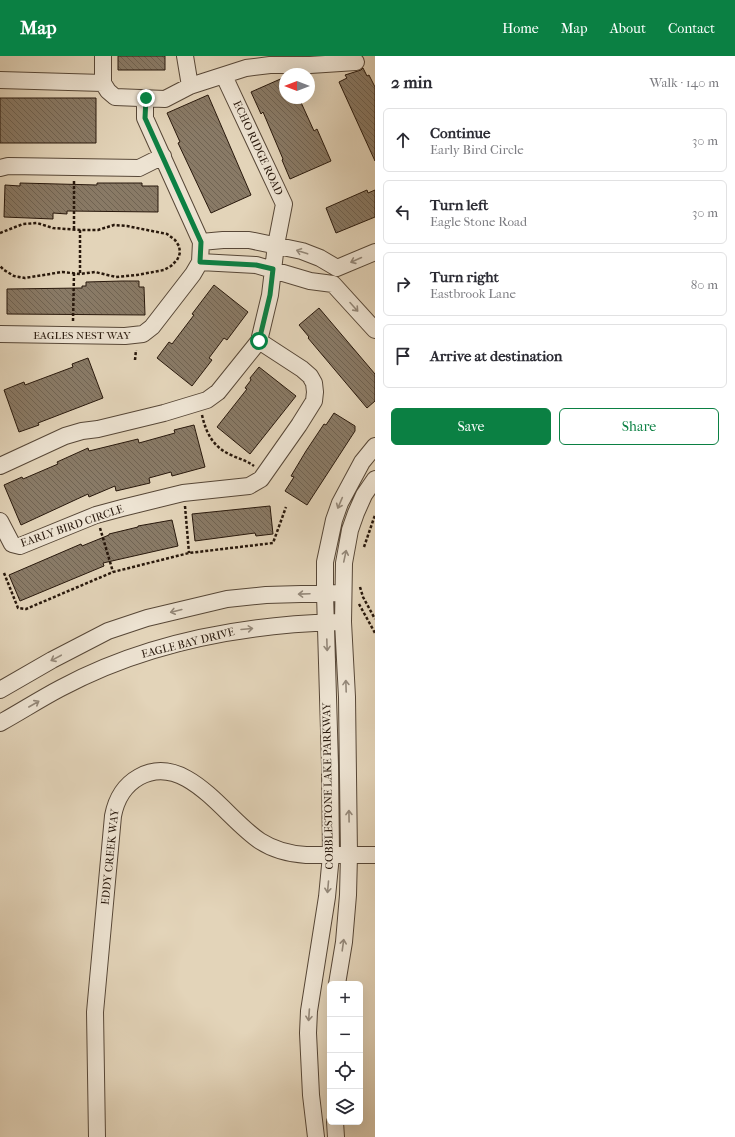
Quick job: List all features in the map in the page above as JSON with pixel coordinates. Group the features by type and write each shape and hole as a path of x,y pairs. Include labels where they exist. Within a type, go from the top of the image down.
{"street":[{"path":"103,56 103,83 108,91 115,97 164,99 190,86 246,68 270,65 310,65 356,62"},
{"path":"185,56 190,86"},
{"name":"ECHO RIDGE ROAD","path":"224,76 284,204 273,269"},
{"path":"0,80 103,83"},
{"path":"146,98 145,118 199,237 200,262 256,265 310,281 333,284 375,330"},
{"path":"0,168 8,166 139,168 163,156"},
{"path":"199,237 223,240 249,240 276,245 302,251 320,258 337,268"},
{"path":"337,268 375,252"},
{"name":"EAGLES NEST WAY","path":"0,334 125,336 143,334 152,327 193,274 200,262"},
{"path":"333,284 337,268"},
{"path":"0,466 65,436 82,431 105,428 208,400 218,392 259,341 267,308 273,269"},
{"name":"EARLY BIRD CIRCLE","path":"0,521 12,544 20,546 96,515 176,495 248,486 261,479 314,402 315,392 314,383 310,376 302,369 259,341"},
{"name":"COBBLESTONE LAKE PARKWAY","path":"316,1137 309,1058 309,1010 327,898 331,855 325,562 334,520 349,485 362,462 375,446"},
{"name":"COBBLESTONE LAKE PARKWAY","path":"338,981 344,942 348,894 349,855 347,697 343,622 344,563 350,530 364,495 375,479"},
{"path":"349,485 364,495"},
{"path":"0,690 52,660 108,631 147,618 227,599 266,595 325,594 343,592"},
{"name":"EAGLE BAY DRIVE","path":"0,723 61,688 114,664 160,648 237,630 326,622 343,622"},
{"name":"EDDY CREEK WAY","path":"97,1137 96,1000 113,816 117,800 127,786 140,776 157,772 181,775 196,784 250,833 266,845 295,854 375,855"},
{"path":"335,1125 336,1137"}],"path":[{"path":"74,174 74,229"},
{"path":"0,234 23,224 37,224 53,228 80,230 98,230 114,225 167,234 180,246 180,256 171,266 164,270 136,275 116,277 95,272 80,274 62,272 24,278 14,276 0,266"},
{"path":"80,230 80,274"},
{"path":"175,240 185,234 199,237"},
{"path":"73,335 74,273"},
{"path":"199,403 209,437 215,445 230,455 247,461 264,475"},
{"path":"185,502 189,553"},
{"path":"4,573 18,608 26,609 113,572 189,553 273,543 286,507"},
{"path":"363,548 375,515"},
{"path":"98,524 113,572"},
{"path":"359,586 375,619"},
{"path":"358,602 375,633"}],"building":[{"path":"118,56 165,56 165,70 118,70"},
{"path":"363,68 367,76 369,75 375,87 375,161 339,82 347,78 345,75"},
{"path":"279,80 279,104 302,104 314,131 317,129 331,161 290,179 263,112 261,114 251,92"},
{"path":"208,95 251,195 211,213 178,143 180,142 167,113"},
{"path":"0,98 96,98 96,143 0,143"},
{"path":"20,183 97,185 97,183 142,183 142,186 158,186 158,212 67,211 67,214 53,213 53,219 4,217 5,185 20,186"},
{"path":"367,190 368,193 375,190 375,217 336,233 326,208"},
{"path":"139,281 139,287 144,287 145,315 7,314 7,289 82,288 82,286 86,286 86,282"},
{"path":"214,285 248,312 227,340 224,338 209,358 212,360 192,386 157,358 169,342 172,344"},
{"path":"319,308 375,374 375,401 367,408 308,338 309,337 299,325"},
{"path":"88,358 103,398 38,423 39,425 19,432 4,390 24,382 25,385 73,367 72,364"},
{"path":"259,367 296,396 250,454 217,427 247,389 245,388 251,380 250,378"},
{"path":"334,413 355,426 355,431 307,505 285,491 294,477 291,476 306,451 324,424 326,425"},
{"path":"194,425 205,467 172,476 171,472 149,478 150,483 116,491 115,486 89,497 88,494 21,525 4,485 22,477 23,479 58,464 57,462 88,448 89,451 138,439 139,443 175,433 174,430"},
{"path":"270,506 273,534 256,536 255,533 195,541 192,514"},
{"path":"172,520 178,546 103,563 104,566 20,601 9,575 81,544 82,546 109,534 138,526"}],"route":[{"path":"146,98 145,118 201,242 200,262 256,265 273,269 265,321 259,341"}]}
